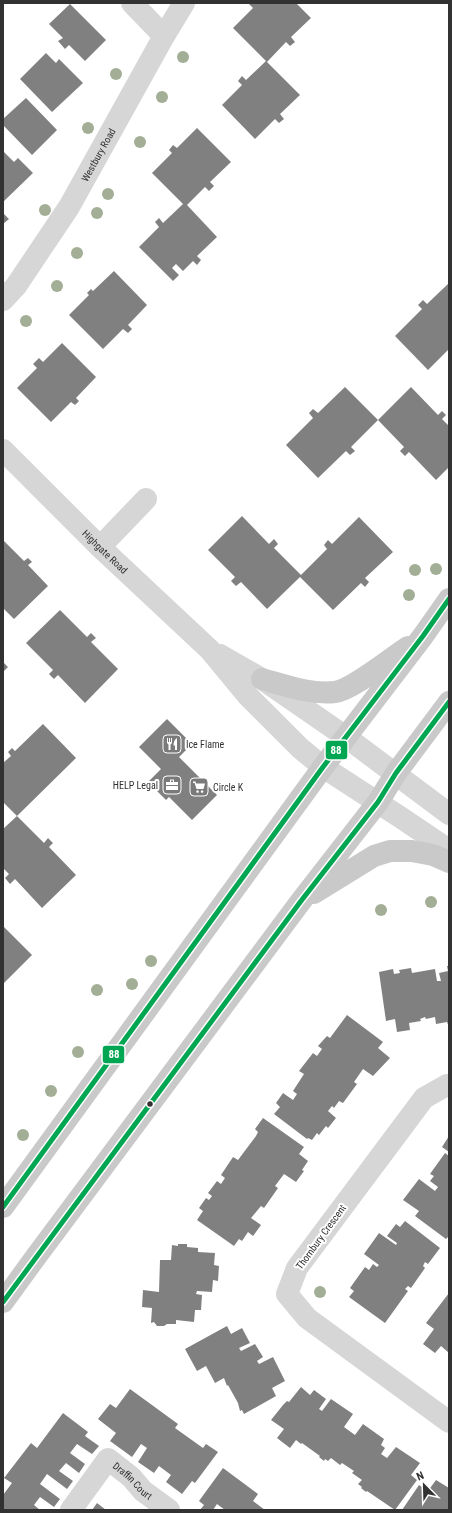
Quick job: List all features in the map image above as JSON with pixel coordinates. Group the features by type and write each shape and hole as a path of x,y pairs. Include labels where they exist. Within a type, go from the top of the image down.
{"main road":[{"path":"3,1207 346,736 424,636 449,599"},
{"path":"262,679 306,691 335,692 349,687 424,636"},
{"path":"3,1302 301,901 378,802 396,773 449,702"},
{"path":"301,901 374,856 390,852 412,851 433,855 449,862"}],"street":[{"path":"132,3 164,36"},
{"name":"Westbury Road","path":"3,300 16,286 69,207 164,36 184,3"},
{"name":"Highgate Road","path":"3,450 100,547 210,650 248,696 300,748 324,767 449,850"},
{"path":"100,547 146,500"},
{"name":"Highgate Road","path":"210,650 262,679 346,736 449,814"},
{"name":"Thornbury Crescent","path":"449,1085 447,1084 424,1098 298,1268 287,1294 307,1318 449,1422"},
{"name":"Draffin Court","path":"71,1510 108,1459 132,1477 143,1491 169,1510"}],"building":[{"path":"296,3 311,18 291,37 295,42 290,46 286,42 267,62 233,28 253,8 249,4"},
{"path":"70,4 106,40 85,61 69,45 65,49 58,41 63,38 49,24"},
{"path":"46,53 56,63 59,59 83,83 52,112 20,79"},
{"path":"266,61 300,95 280,114 284,119 279,123 275,119 255,139 222,105 242,85 238,81 242,76 246,80"},
{"path":"26,98 57,130 32,155 3,125 3,119"},
{"path":"197,128 231,162 210,182 214,186 209,191 205,187 187,205 217,237 197,256 201,260 197,265 193,261 183,271 176,264 172,268 179,275 173,281 139,247 159,227 155,222 159,218 163,223 183,204 152,173 172,153 169,150 173,145 177,148"},
{"path":"3,151 14,162 18,158 33,173 3,202"},
{"path":"3,213 9,219 3,224"},
{"path":"114,271 147,305 128,325 132,329 128,333 123,329 103,349 69,315 89,295 87,293 91,289 93,291"},
{"path":"449,283 449,349 428,370 395,336 422,309 418,305 423,300 427,304"},
{"path":"62,343 96,377 76,398 79,401 75,405 71,402 51,422 17,388 37,368 33,364 39,358 43,362"},
{"path":"345,387 378,420 351,447 355,451 350,455 346,451 318,478 286,445 313,418 309,413 313,409 318,413"},
{"path":"411,387 438,415 442,411 446,415 442,419 449,426 449,467 436,480 409,452 405,456 400,451 404,447 378,420"},
{"path":"242,516 269,544 274,539 278,544 274,548 301,575 327,549 324,545 328,540 332,544 359,517 393,552 365,578 369,582 365,587 361,583 333,610 300,577 267,609 241,582 236,586 231,581 235,577 208,550"},
{"path":"4,541 24,561 28,558 32,562 28,565 48,586 14,619 3,608"},
{"path":"60,610 87,637 91,633 96,638 91,642 118,669 85,703 58,675 54,679 49,674 53,670 26,643"},
{"path":"3,662 8,667 3,672"},
{"path":"167,719 192,744 179,757 217,795 192,820 169,797 166,800 148,782 161,769 139,747"},
{"path":"43,724 76,758 17,816 3,802 3,763 11,756 8,752 12,748 15,751"},
{"path":"17,816 44,843 48,838 53,843 49,847 76,875 42,908 15,879 10,884 5,878 9,874 3,868 3,829"},
{"path":"3,926 32,955 3,984"},
{"path":"447,966 449,966 449,1027 447,1022 436,1024 435,1017 426,1019 425,1017 420,1019 421,1021 409,1023 410,1030 397,1032 395,1019 386,1021 379,972 393,969 394,974 400,973 399,970 411,968 412,973 435,969 437,981 441,981 439,973 448,971"},
{"path":"347,1015 383,1042 378,1048 390,1058 373,1076 363,1069 354,1082 357,1084 343,1103 339,1101 334,1108 332,1106 328,1111 336,1118 328,1128 326,1126 319,1135 317,1133 312,1140 307,1139 274,1114 280,1107 276,1103 283,1093 293,1100 297,1094 293,1091 304,1074 299,1071 313,1053 317,1056 322,1049 318,1046 327,1036 330,1038"},
{"path":"263,1118 304,1147 299,1154 308,1161 302,1170 304,1171 296,1182 284,1174 275,1186 278,1188 264,1208 261,1206 251,1218 261,1225 253,1236 248,1232 242,1241 239,1239 234,1246 197,1220 203,1211 199,1208 206,1198 209,1200 212,1196 208,1193 217,1181 221,1184 225,1178 221,1175 233,1157 238,1160 256,1136 258,1132 255,1129"},
{"path":"449,1136 449,1152 442,1147"},
{"path":"445,1153 449,1156 449,1236 446,1239 415,1216 419,1211 403,1200 419,1179 435,1191 438,1187 430,1181 434,1176 430,1174"},
{"path":"405,1221 440,1248 428,1264 425,1262 423,1266 425,1268 411,1288 408,1286 405,1289 408,1291 385,1323 349,1297 354,1291 350,1288 365,1267 369,1270 373,1264 377,1267 379,1265 364,1254 379,1233 396,1245 397,1243 387,1236 396,1224 400,1227"},
{"path":"178,1244 187,1244 187,1247 198,1248 198,1252 215,1253 214,1265 219,1266 218,1281 213,1280 212,1292 197,1291 196,1294 202,1295 201,1310 195,1310 194,1322 176,1320 176,1324 157,1326 154,1322 151,1323 152,1308 142,1307 143,1290 159,1292 160,1260 171,1260 172,1245 178,1246"},
{"path":"449,1293 449,1353 441,1346 435,1353 423,1344 434,1329 426,1323"},
{"path":"227,1326 231,1334 242,1328 250,1343 239,1348 241,1351 255,1344 263,1357 257,1361 259,1364 273,1357 285,1381 272,1388 276,1396 244,1414 242,1410 240,1411 238,1403 228,1385 227,1386 224,1378 215,1383 206,1366 197,1371 185,1349"},
{"path":"301,1387 310,1395 314,1390 326,1399 319,1409 322,1411 331,1399 353,1414 344,1427 355,1435 363,1424 384,1439 381,1445 385,1448 381,1454 387,1458 396,1447 420,1463 411,1475 417,1480 395,1510 361,1488 362,1487 358,1484 362,1480 352,1473 354,1471 342,1463 340,1465 331,1458 328,1461 325,1459 324,1461 319,1457 320,1456 296,1440 290,1448 277,1438 284,1429 271,1420 287,1401 289,1402"},
{"path":"130,1389 178,1424 175,1428 203,1448 206,1444 218,1452 195,1483 192,1481 182,1494 166,1482 171,1475 159,1466 154,1473 138,1462 147,1448 141,1444 132,1457 110,1441 116,1433 98,1419 110,1404 116,1408"},
{"path":"63,1413 88,1432 85,1436 99,1446 92,1454 77,1444 70,1453 85,1464 79,1473 66,1463 59,1471 73,1481 67,1489 47,1474 40,1484 60,1499 54,1507 40,1497 34,1505 40,1510 3,1510 3,1495 12,1483 4,1478 31,1443 37,1448"},
{"path":"223,1468 258,1494 253,1501 265,1510 225,1510 217,1504 213,1510 200,1510 204,1505 199,1501"},
{"path":"436,1480 449,1488 449,1510 402,1510 419,1485 428,1491"},
{"path":"97,1503 106,1510 92,1510"}],"transit line":[{"name":"88","path":"3,1207 323,767 423,636 449,599"},
{"name":"88","path":"3,1302 301,901 378,802 396,773 449,702"}],"place":[{"name":"Ice Flame","path":"172,744"},
{"name":"HELP Legal","path":"172,785"},
{"name":"Circle K","path":"199,787"}]}
